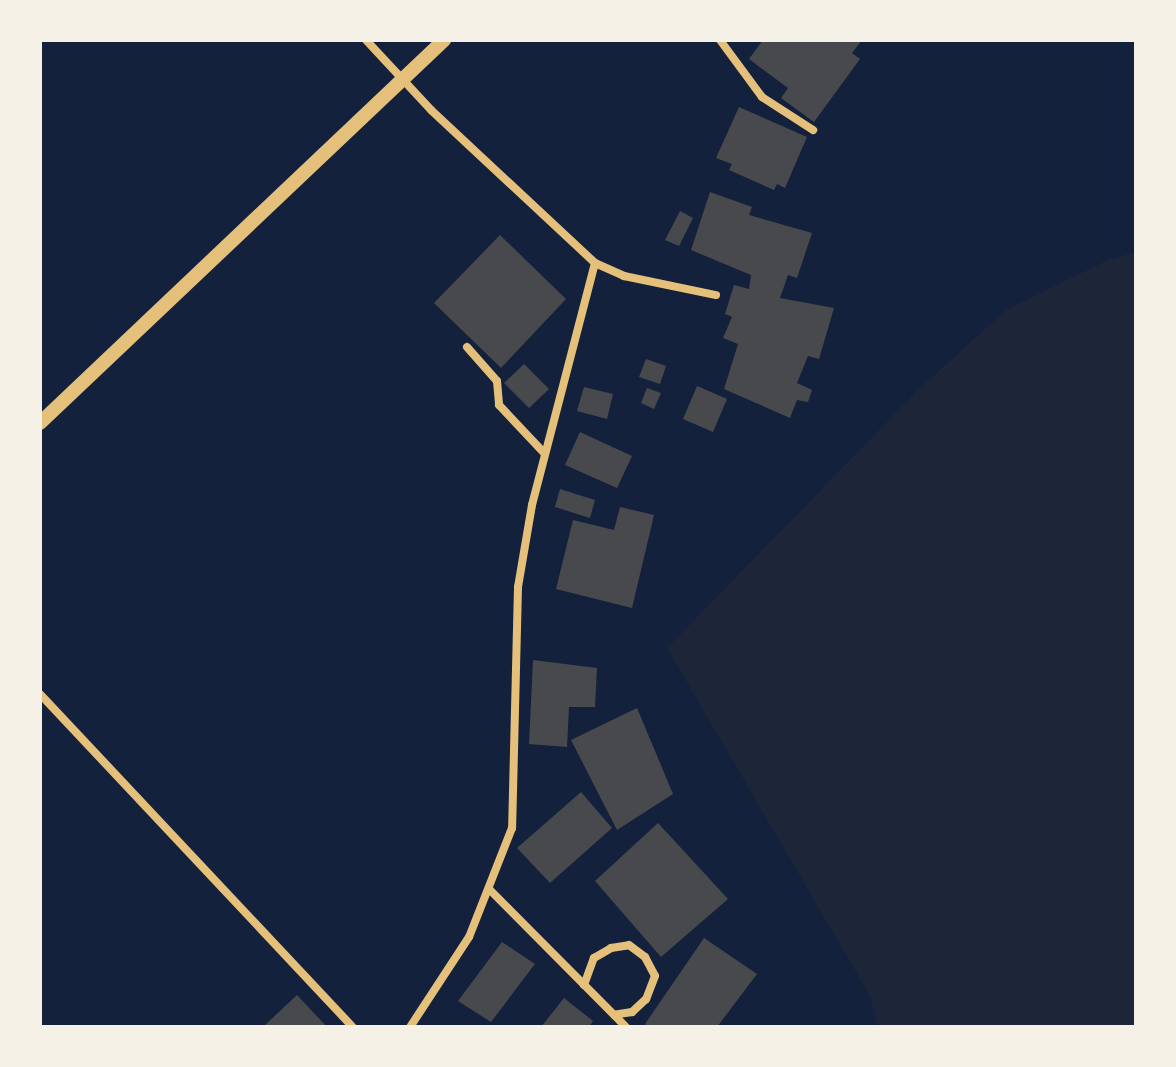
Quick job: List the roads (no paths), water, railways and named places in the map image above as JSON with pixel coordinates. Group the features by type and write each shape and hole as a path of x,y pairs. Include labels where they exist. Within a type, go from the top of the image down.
{"street":[{"path":"366,40 402,79 595,263 624,276 716,295"},
{"path":"40,423 444,40"},
{"path":"720,40 762,97 813,130"},
{"path":"410,1027 469,937 512,828 518,587 545,454 595,263"},
{"path":"467,347 497,381 499,405 545,454"},
{"path":"40,694 353,1027"},
{"path":"490,890 626,1027"},
{"path":"584,985 594,958 611,948 629,945 645,957 655,976 646,999 632,1012 614,1015"}]}
